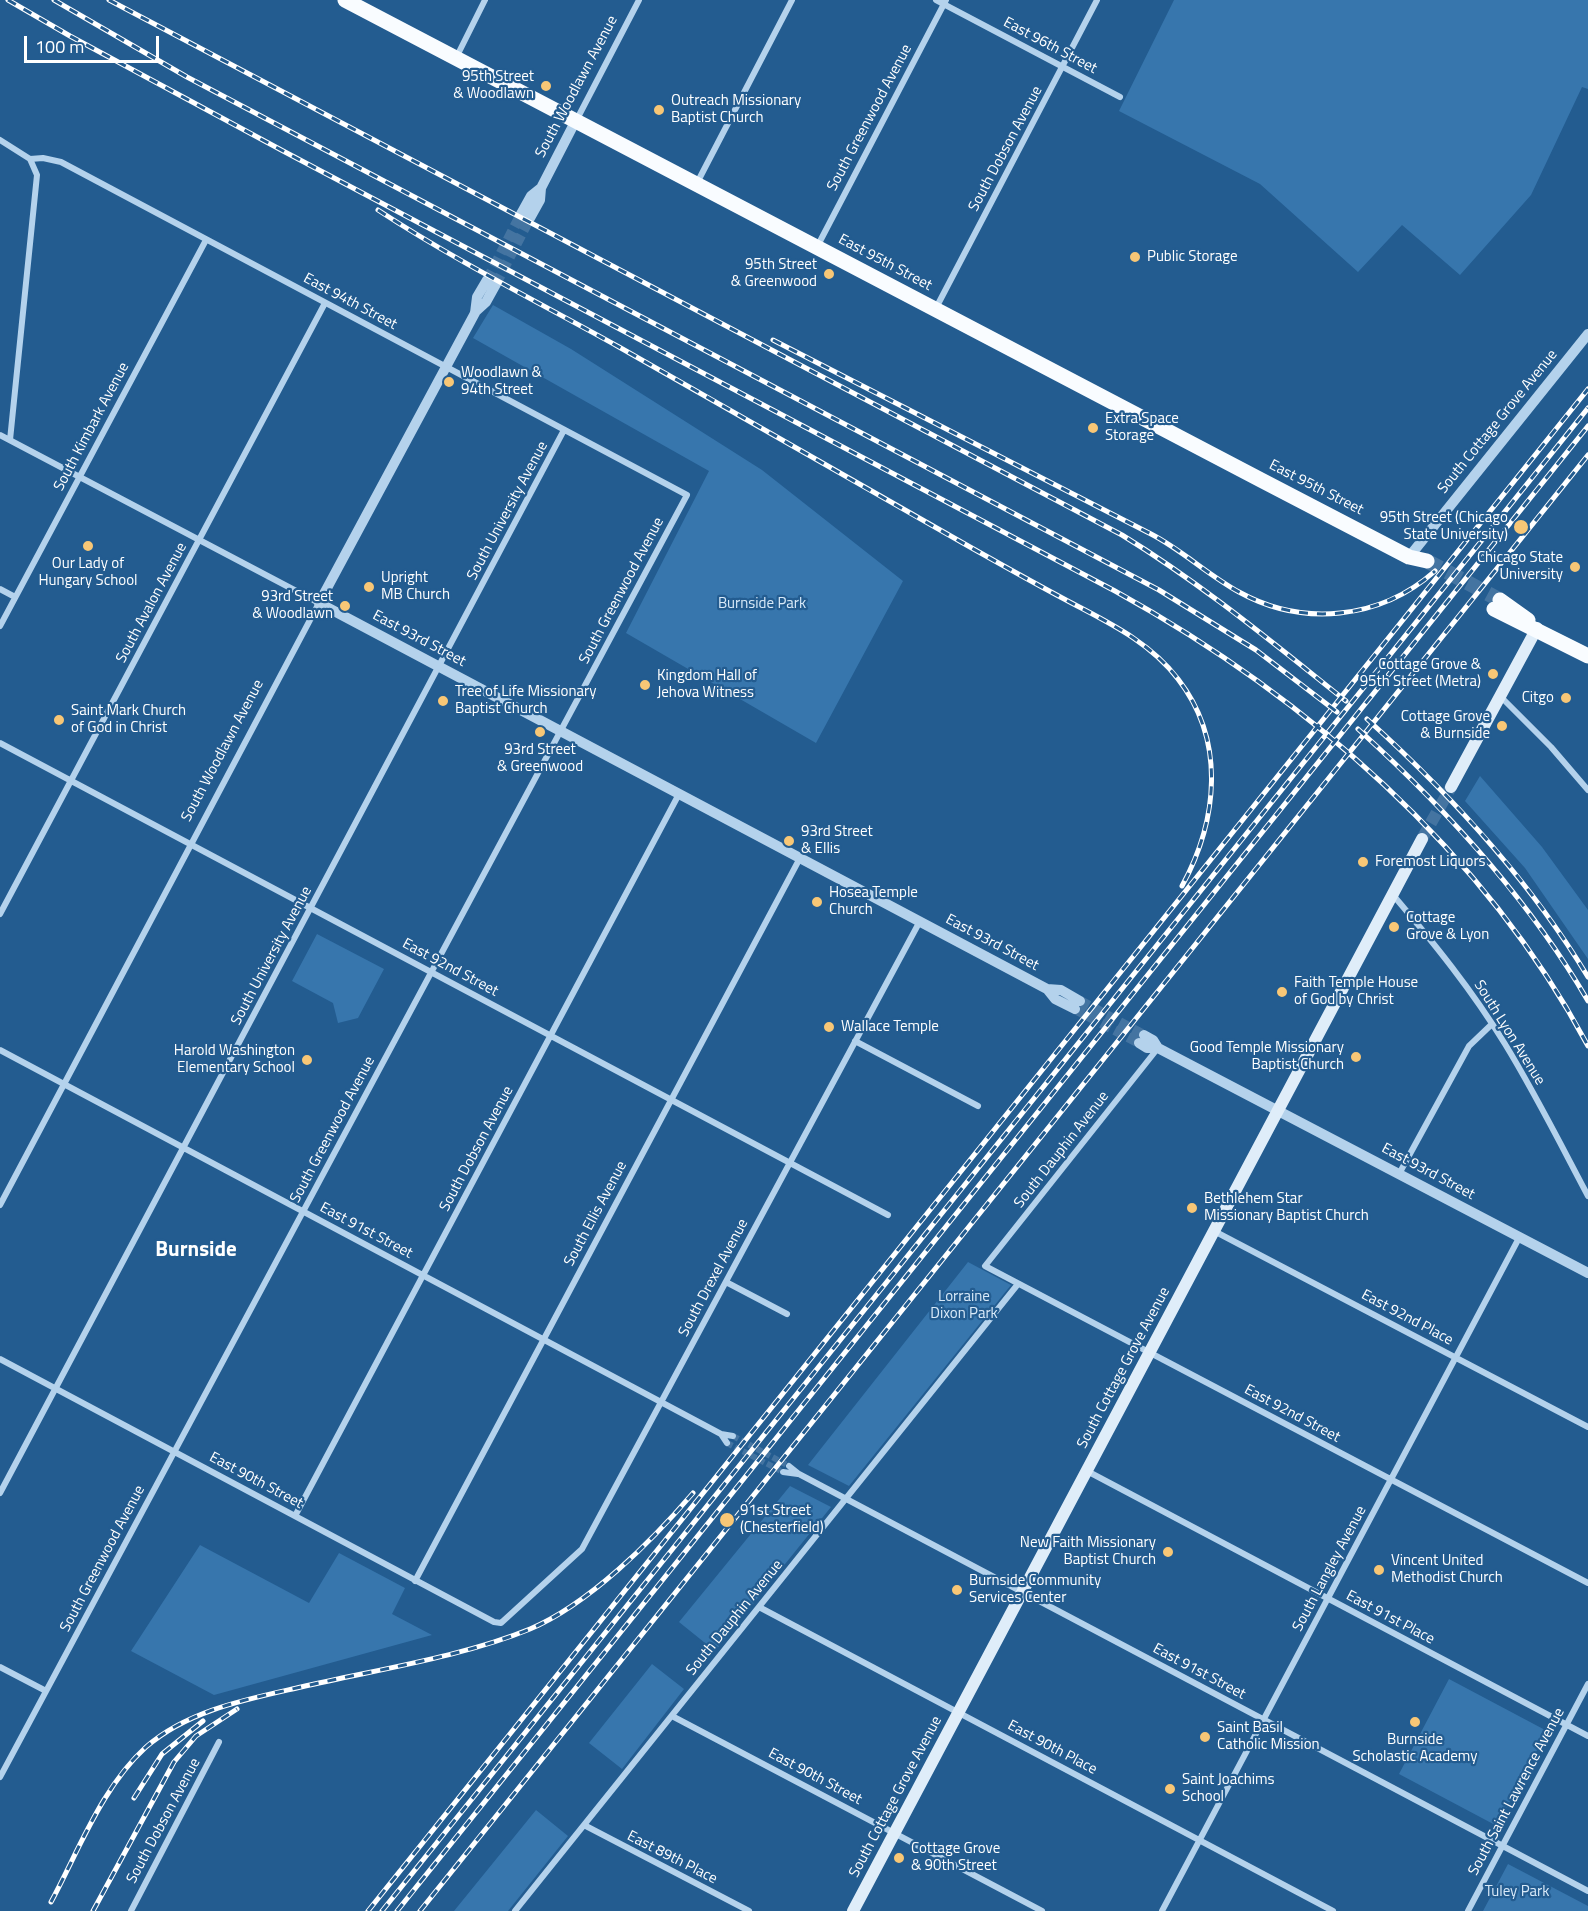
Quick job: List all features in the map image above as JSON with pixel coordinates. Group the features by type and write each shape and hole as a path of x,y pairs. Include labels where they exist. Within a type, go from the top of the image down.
{"main road":[{"name":"East 95th Street","path":"345,0 1424,565"},
{"path":"1497,605 1513,607 1537,628 1588,656"},
{"path":"1451,787 1537,628"},
{"name":"South Cottage Grove Avenue","path":"853,1911 1422,839"}],"street":[{"path":"455,58 486,0"},
{"name":"South Woodlawn Avenue","path":"526,216 540,200 541,188 639,0"},
{"path":"696,185 792,0"},
{"name":"East 96th Street","path":"936,0 945,2 1120,97"},
{"name":"South Dobson Avenue","path":"935,310 1097,0"},
{"name":"South Greenwood Avenue","path":"816,248 945,2"},
{"name":"East 94th Street","path":"0,140 30,159 43,158 61,162 687,495"},
{"path":"10,440 38,176 30,159"},
{"name":"South Kimbark Avenue","path":"0,626 206,240"},
{"name":"South Woodlawn Avenue","path":"0,1205 190,844 475,313 477,297 491,282"},
{"name":"South Avalon Avenue","path":"0,914 325,303"},
{"name":"South Cottage Grove Avenue","path":"1410,557 1588,334"},
{"name":"South University Avenue","path":"0,1493 564,430"},
{"name":"East 93rd Street","path":"0,435 920,921 1047,989 1055,999 1078,1005"},
{"name":"South Greenwood Avenue","path":"0,1777 687,495"},
{"path":"0,589 15,597"},
{"path":"1500,696 1551,747 1588,790"},
{"name":"East 92nd Street","path":"0,743 888,1215"},
{"name":"South Dobson Avenue","path":"295,1516 679,794"},
{"name":"South Ellis Avenue","path":"414,1581 800,858"},
{"name":"South Lyon Avenue","path":"1393,895 1445,956 1492,1024 1551,1125 1588,1196"},
{"name":"South Drexel Avenue","path":"501,1623 582,1549 920,921"},
{"path":"1399,1174 1469,1046 1492,1024"},
{"name":"East 93rd Street","path":"1142,1039 1147,1048 1158,1048 1588,1273"},
{"path":"855,1041 978,1106"},
{"name":"South Dauphin Avenue","path":"985,1266 1158,1048"},
{"name":"East 91st Street","path":"0,1050 661,1402 722,1434 733,1436"},
{"name":"East 92nd Place","path":"1214,1231 1588,1427"},
{"name":"South Langley Avenue","path":"1162,1911 1519,1238"},
{"name":"East 92nd Street","path":"985,1266 1588,1583"},
{"path":"726,1282 787,1314"},
{"name":"South Dauphin Avenue","path":"515,1911 1018,1284"},
{"name":"East 90th Street","path":"0,1359 414,1581 494,1622 501,1623"},
{"path":"722,1434 727,1443"},
{"name":"East 91st Street","path":"789,1466 799,1474 1588,1891"},
{"name":"East 91st Place","path":"1086,1471 1588,1736"},
{"name":"East 91st Street","path":"783,1472 799,1474"},
{"name":"East 90th Place","path":"759,1607 1333,1911"},
{"path":"0,1667 46,1692"},
{"name":"South Saint Lawrence Avenue","path":"1468,1911 1588,1684"},
{"name":"East 90th Street","path":"672,1716 1042,1911"},
{"name":"South Dobson Avenue","path":"131,1911 219,1742"},
{"name":"East 89th Place","path":"584,1825 749,1911"}],"green space":[{"path":"1174,0 1588,0 1588,89 1582,87 1531,195 1460,275 1402,225 1358,272 1260,184 1119,111"},
{"name":"Burnside Park","path":"493,305 571,349 762,470 903,581 816,743 626,633 709,471 473,338"},
{"path":"1480,776 1542,847 1588,910 1588,959 1525,868 1465,801"},
{"path":"317,934 384,969 358,1018 338,1023 333,1003 292,981"},
{"name":"Lorraine Dixon Park","path":"968,1262 1011,1285 849,1486 808,1465"},
{"path":"790,1486 831,1507 715,1651 679,1622"},
{"path":"200,1545 309,1603 339,1553 405,1588 392,1614 432,1635 214,1695 131,1651"},
{"path":"652,1664 684,1689 622,1769 589,1743"},
{"path":"1449,1679 1547,1731 1497,1826 1399,1774"},
{"path":"536,1810 568,1836 508,1911 454,1911"},
{"name":"Tuley Park","path":"1508,1864 1588,1906 1588,1911 1483,1911"}],"tunnel":[{"path":"487,280 521,214"},
{"path":"496,284 530,218"},
{"path":"1427,561 1500,600"},
{"path":"1422,839 1451,787"},
{"path":"1080,1001 1144,1035"},
{"path":"1075,1009 1139,1043"},
{"path":"733,1436 789,1466"},
{"path":"727,1443 783,1472"}],"railway":[{"path":"8,0 285,152 1115,591 1186,633 1255,679 1322,730 1385,785 1443,844 1497,908 1546,975 1588,1046"},
{"path":"54,0 187,77 1159,590 1256,650 1337,712"},
{"path":"109,0 1122,535 1209,594 1346,701"},
{"path":"378,210 467,264 619,347 1141,643 1167,666 1193,703 1204,728 1210,754 1212,781 1209,808 1203,835 1182,886"},
{"path":"773,340 1151,534 1239,592 1263,603 1314,614 1340,613 1390,600 1435,571"},
{"path":"368,1911 1588,389"},
{"path":"382,1911 1588,408"},
{"path":"397,1911 1588,426"},
{"path":"420,1911 1588,455"},
{"path":"1367,719 1429,778 1487,840 1540,906 1588,977"},
{"path":"1358,729 1422,790 1483,856 1540,927 1588,1001"},
{"path":"51,1902 104,1800 130,1763 163,1734 180,1724 219,1708 447,1655 530,1629 575,1604 597,1588 639,1551 693,1493"},
{"path":"93,1911 174,1762 196,1736 237,1709"},
{"path":"134,1798 162,1754 203,1721"}],"place":[{"name":"95th Street & Woodlawn","path":"546,86"},
{"name":"Outreach Missionary Baptist Church","path":"659,110"},
{"name":"Public Storage","path":"1135,257"},
{"name":"95th Street & Greenwood","path":"829,274"},
{"name":"Woodlawn & 94th Street","path":"449,382"},
{"name":"Extra Space Storage","path":"1093,428"},
{"name":"95th Street (Chicago State University)","path":"1521,527"},
{"name":"Our Lady of Hungary School","path":"88,546"},
{"name":"Chicago State University","path":"1575,567"},
{"name":"Upright MB Church","path":"369,587"},
{"name":"93rd Street & Woodlawn","path":"345,606"},
{"name":"Cottage Grove & 95th Street (Metra)","path":"1493,674"},
{"name":"Kingdom Hall of Jehova Witness","path":"645,685"},
{"name":"Citgo","path":"1566,698"},
{"name":"Tree of Life Missionary Baptist Church","path":"443,701"},
{"name":"Saint Mark Church of God in Christ","path":"59,720"},
{"name":"Cottage Grove & Burnside","path":"1502,726"},
{"name":"93rd Street & Greenwood","path":"540,732"},
{"name":"93rd Street & Ellis","path":"789,841"},
{"name":"Foremost Liquors","path":"1363,862"},
{"name":"Hosea Temple Church","path":"817,902"},
{"name":"Cottage Grove & Lyon","path":"1394,927"},
{"name":"Faith Temple House of God by Christ","path":"1282,992"},
{"name":"Wallace Temple","path":"829,1027"},
{"name":"Good Temple Missionary Baptist Church","path":"1356,1057"},
{"name":"Harold Washington Elementary School","path":"307,1060"},
{"name":"Bethlehem Star Missionary Baptist Church","path":"1192,1208"},
{"name":"91st Street (Chesterfield)","path":"727,1520"},
{"name":"New Faith Missionary Baptist Church","path":"1168,1552"},
{"name":"Vincent United Methodist Church","path":"1379,1570"},
{"name":"Burnside Community Services Center","path":"957,1590"},
{"name":"Burnside Scholastic Academy","path":"1415,1722"},
{"name":"Saint Basil Catholic Mission","path":"1205,1737"},
{"name":"Saint Joachims School","path":"1170,1789"},
{"name":"Cottage Grove & 90th Street","path":"899,1858"}],"district":[{"name":"Burnside","path":"196,1251"}]}
